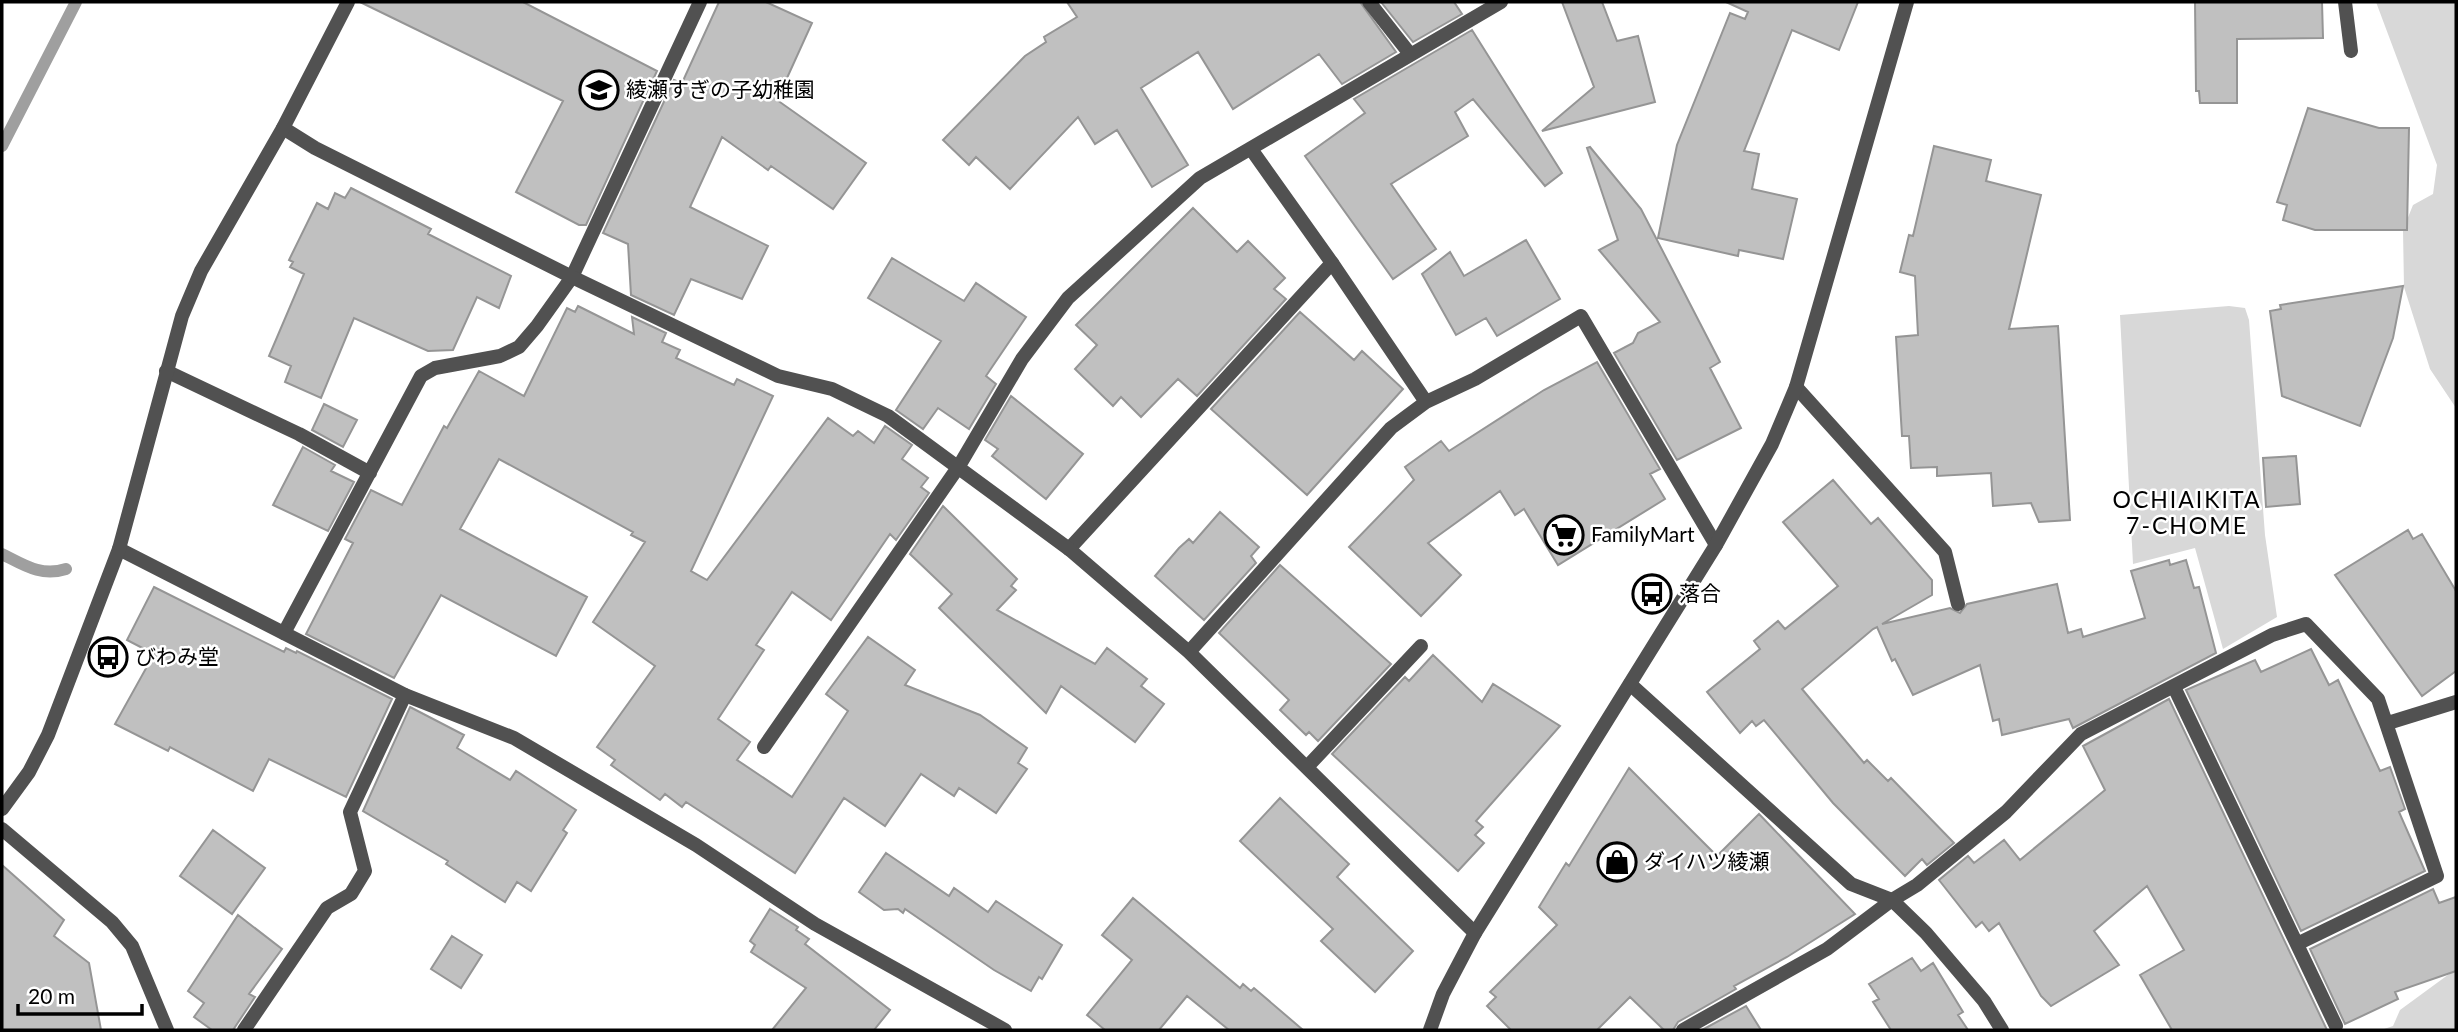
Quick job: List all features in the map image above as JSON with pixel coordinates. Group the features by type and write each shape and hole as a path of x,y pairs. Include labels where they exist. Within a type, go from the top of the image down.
{"street":[{"path":"2,809 29,772 48,735 119,549 182,316 201,271 283,128 348,2"},
{"path":"284,633 370,473 408,395 421,376 435,368 500,356 519,347 572,277 700,2"},
{"path":"1369,2 1410,54"},
{"path":"764,747 959,466 1022,359 1068,298 1200,178 1501,2"},
{"path":"1430,1030 1443,994 1475,933 1716,545 1772,444 1796,387 1907,2"},
{"path":"2345,2 2351,51"},
{"path":"283,128 315,148 572,277 778,376 832,389 877,411 959,466 1069,549 1189,652 1475,933"},
{"path":"1251,149 1426,402"},
{"path":"1069,549 1332,263"},
{"path":"1189,652 1391,428 1426,402 1475,379 1581,316 1716,545"},
{"path":"166,372 299,434 370,473"},
{"path":"1796,387 1945,552 1958,604"},
{"path":"119,549 405,695 514,738 696,845 815,924 1005,1030"},
{"path":"1683,1030 1827,949 1892,900 1917,885 2006,811 2081,734 2272,635 2306,624 2378,699 2437,876 2297,943"},
{"path":"1307,767 1421,646"},
{"path":"1630,684 1851,884 1892,900 1926,933 1984,1001 2002,1030"},
{"path":"2174,688 2336,1026"},
{"path":"244,1030 327,908 351,894 365,871 349,812 405,695"},
{"path":"2388,723 2456,702"},
{"path":"2,829 112,922 132,946 167,1030"}],"shaded area":[{"path":"2376,2 2456,2 2456,408 2430,369 2404,287 2403,230 2413,205 2433,194 2437,165"},
{"path":"2229,306 2245,308 2249,320 2265,535 2277,617 2223,649 2195,548 2133,564 2120,315"},
{"path":"2456,969 2456,1030 2381,1030 2393,1026 2400,1010"}],"building":[{"path":"360,2 523,2 657,71 586,225 579,225 516,192 563,101"},
{"path":"719,2 766,2 812,23 777,100 866,163 833,209 771,166 768,170 722,137 690,207 768,246 742,299 691,279 674,315 631,295 628,244 603,233 674,80 682,83"},
{"path":"1067,2 1360,2 1396,52 1342,84 1319,54 1233,109 1198,52 1141,88 1188,165 1152,187 1117,130 1095,144 1078,117 1010,189 976,157 969,165 943,140 1025,56 1046,42 1044,37 1077,17"},
{"path":"1381,2 1454,2 1462,14 1413,42"},
{"path":"1562,2 1602,2 1617,41 1638,36 1655,102 1542,131 1594,87"},
{"path":"1726,2 1858,2 1839,50 1792,30 1744,151 1759,154 1752,189 1797,199 1783,259 1739,250 1738,256 1658,238 1677,145 1730,13 1745,19 1748,12"},
{"path":"2195,2 2322,2 2323,38 2237,39 2237,103 2200,103 2199,91 2196,91"},
{"path":"1472,30 1562,173 1545,186 1473,99 1455,112 1468,136 1391,184 1436,249 1393,279 1305,156 1365,113 1354,99"},
{"path":"2308,108 2379,128 2409,128 2407,230 2315,230 2283,220 2287,205 2277,202"},
{"path":"1934,146 1991,160 1986,181 2041,195 2009,329 2058,326 2070,520 2039,522 2031,503 1993,506 1991,473 1937,476 1937,467 1911,468 1909,436 1902,436 1896,337 1918,335 1915,276 1900,272 1909,235 1913,236"},
{"path":"1590,147 1641,209 1720,362 1710,368 1741,428 1677,460 1614,353 1633,343 1638,333 1660,322 1599,250 1618,240 1587,148"},
{"path":"351,188 431,229 428,234 511,276 499,308 477,297 453,350 428,351 354,318 321,398 285,382 291,366 269,356 304,274 290,267 293,262 289,260 317,203 328,209 335,193 345,198"},
{"path":"1193,208 1237,252 1248,241 1285,278 1274,289 1286,299 1197,396 1178,379 1141,417 1121,397 1113,406 1075,369 1097,345 1076,325"},
{"path":"1526,240 1560,299 1497,336 1486,318 1456,335 1422,274 1450,252 1464,276"},
{"path":"892,258 964,301 976,283 1026,317 986,376 996,384 969,429 938,408 923,429 896,410 941,341 868,298"},
{"path":"2403,286 2393,338 2360,426 2282,396 2270,311 2281,309 2280,305"},
{"path":"578,306 634,334 632,317 666,333 662,342 680,350 676,358 734,385 737,379 773,396 691,571 707,580 828,418 853,436 858,431 874,443 885,426 912,445 902,459 928,478 921,487 929,493 896,540 890,534 831,620 792,592 756,645 764,650 718,719 750,742 737,760 792,797 848,711 826,694 868,637 915,670 905,685 980,715 1027,748 1018,763 1027,769 996,813 959,788 954,796 921,774 885,826 844,798 795,873 686,802 682,807 665,794 660,800 611,765 615,760 597,747 655,666 593,622 645,542 631,535 633,532 499,459 460,529 587,597 556,656 441,595 394,678 306,634 353,543 345,539 371,490 402,505 444,426 447,428 479,371 524,396 567,308 575,312"},
{"path":"1300,312 1354,360 1362,351 1403,389 1307,495 1211,409"},
{"path":"1597,362 1660,469 1650,474 1665,499 1558,565 1524,509 1515,515 1500,491 1428,543 1461,575 1421,616 1349,547 1414,480 1405,467 1441,441 1449,451 1544,390"},
{"path":"1011,396 1083,454 1046,499 992,456 998,449 985,440"},
{"path":"324,404 357,420 343,447 312,430"},
{"path":"303,447 335,465 331,471 354,482 328,531 273,505"},
{"path":"2296,456 2300,504 2266,507 2263,458"},
{"path":"1833,480 1871,524 1878,518 1932,580 1932,595 1882,624 1950,608 1960,613 1967,604 2057,584 2068,633 2081,629 2083,637 2145,618 2131,571 2169,560 2170,565 2186,560 2194,588 2199,587 2216,653 2073,728 2069,719 2002,735 1999,719 1993,721 1980,665 1913,695 1895,659 1892,661 1877,627 1873,629 1802,689 1864,763 1867,760 1888,781 1891,778 1954,843 1927,865 1922,859 1905,876 1833,803 1764,720 1756,726 1752,721 1740,733 1707,692 1760,649 1754,641 1778,621 1785,629 1838,586 1783,522"},
{"path":"943,506 1017,579 1011,586 1016,590 997,610 1095,664 1107,648 1147,679 1141,686 1164,704 1135,742 1061,686 1046,713 939,608 952,594 910,554"},
{"path":"1220,512 1259,547 1251,556 1256,563 1204,620 1155,576 1189,539 1193,543"},
{"path":"2408,530 2413,539 2422,534 2456,591 2456,671 2422,696 2335,575"},
{"path":"1280,565 1391,664 1318,741 1309,732 1306,735 1280,710 1289,700 1219,633"},
{"path":"154,587 284,652 286,648 296,653 297,651 392,699 346,797 269,759 253,791 170,747 168,751 115,724 154,654 127,640"},
{"path":"2311,649 2329,685 2338,680 2380,771 2390,767 2405,809 2399,812 2425,871 2301,931 2186,690 2255,660 2261,672"},
{"path":"1433,655 1482,702 1493,684 1560,726 1476,821 1483,827 1475,835 1484,843 1458,871 1332,754 1405,677 1409,681"},
{"path":"2169,699 2327,1030 2172,1030 2140,975 2184,950 2147,886 2094,931 2119,965 2051,1006 2041,996 1999,923 1989,931 1982,922 1976,927 1939,880 1968,856 1974,863 2004,840 2020,860 2105,790 2083,746"},
{"path":"410,707 464,735 457,748 510,780 516,771 576,810 563,830 567,833 531,891 517,882 505,902 446,864 448,861 363,811"},
{"path":"1629,768 1717,856 1759,814 1855,914 1787,957 1734,986 1736,989 1678,1022 1673,1030 1664,1030 1630,997 1597,1030 1511,1030 1487,1006 1496,997 1490,992 1557,925 1539,907 1566,863 1569,866"},
{"path":"1280,798 1349,864 1337,877 1413,951 1375,992 1321,941 1333,929 1240,841"},
{"path":"213,830 265,868 232,914 180,876"},
{"path":"886,853 949,896 954,888 988,912 996,901 1062,945 1042,979 1039,977 1031,991 994,970 905,909 903,913 898,909 884,910 859,892"},
{"path":"2,865 64,920 54,936 89,963 101,1030 2,1030"},
{"path":"2433,889 2439,903 2456,897 2456,971 2395,992 2398,999 2345,1024 2310,949"},
{"path":"1133,898 1240,988 1243,984 1251,991 1254,988 1303,1030 1229,1030 1187,996 1159,1030 1105,1030 1087,1015 1132,960 1102,935"},
{"path":"770,909 798,927 796,930 809,939 805,944 890,1010 874,1030 772,1030 806,988 751,952 755,945 750,941"},
{"path":"238,915 282,949 249,994 255,997 233,1030 212,1030 194,1017 204,1003 188,991"},
{"path":"452,936 482,955 461,988 431,969"},
{"path":"1912,958 1921,971 1933,963 1963,1012 1958,1015 1968,1030 1891,1030 1873,1002 1879,999 1869,984"},
{"path":"1746,1006 1761,1030 1702,1030"}],"waterway":[{"path":"2,146 76,2"},
{"path":"2,554 41,571 66,569"}],"place":[{"name":"綾瀬すぎの子幼稚園","path":"599,90"},
{"name":"FamilyMart","path":"1564,535"},
{"name":"落合","path":"1652,594"},
{"name":"びわみ堂","path":"108,657"},
{"name":"ダイハツ綾瀬","path":"1617,862"}],"district":[{"name":"OCHIAIKITA 7-CHOME","path":"2187,513"}]}
